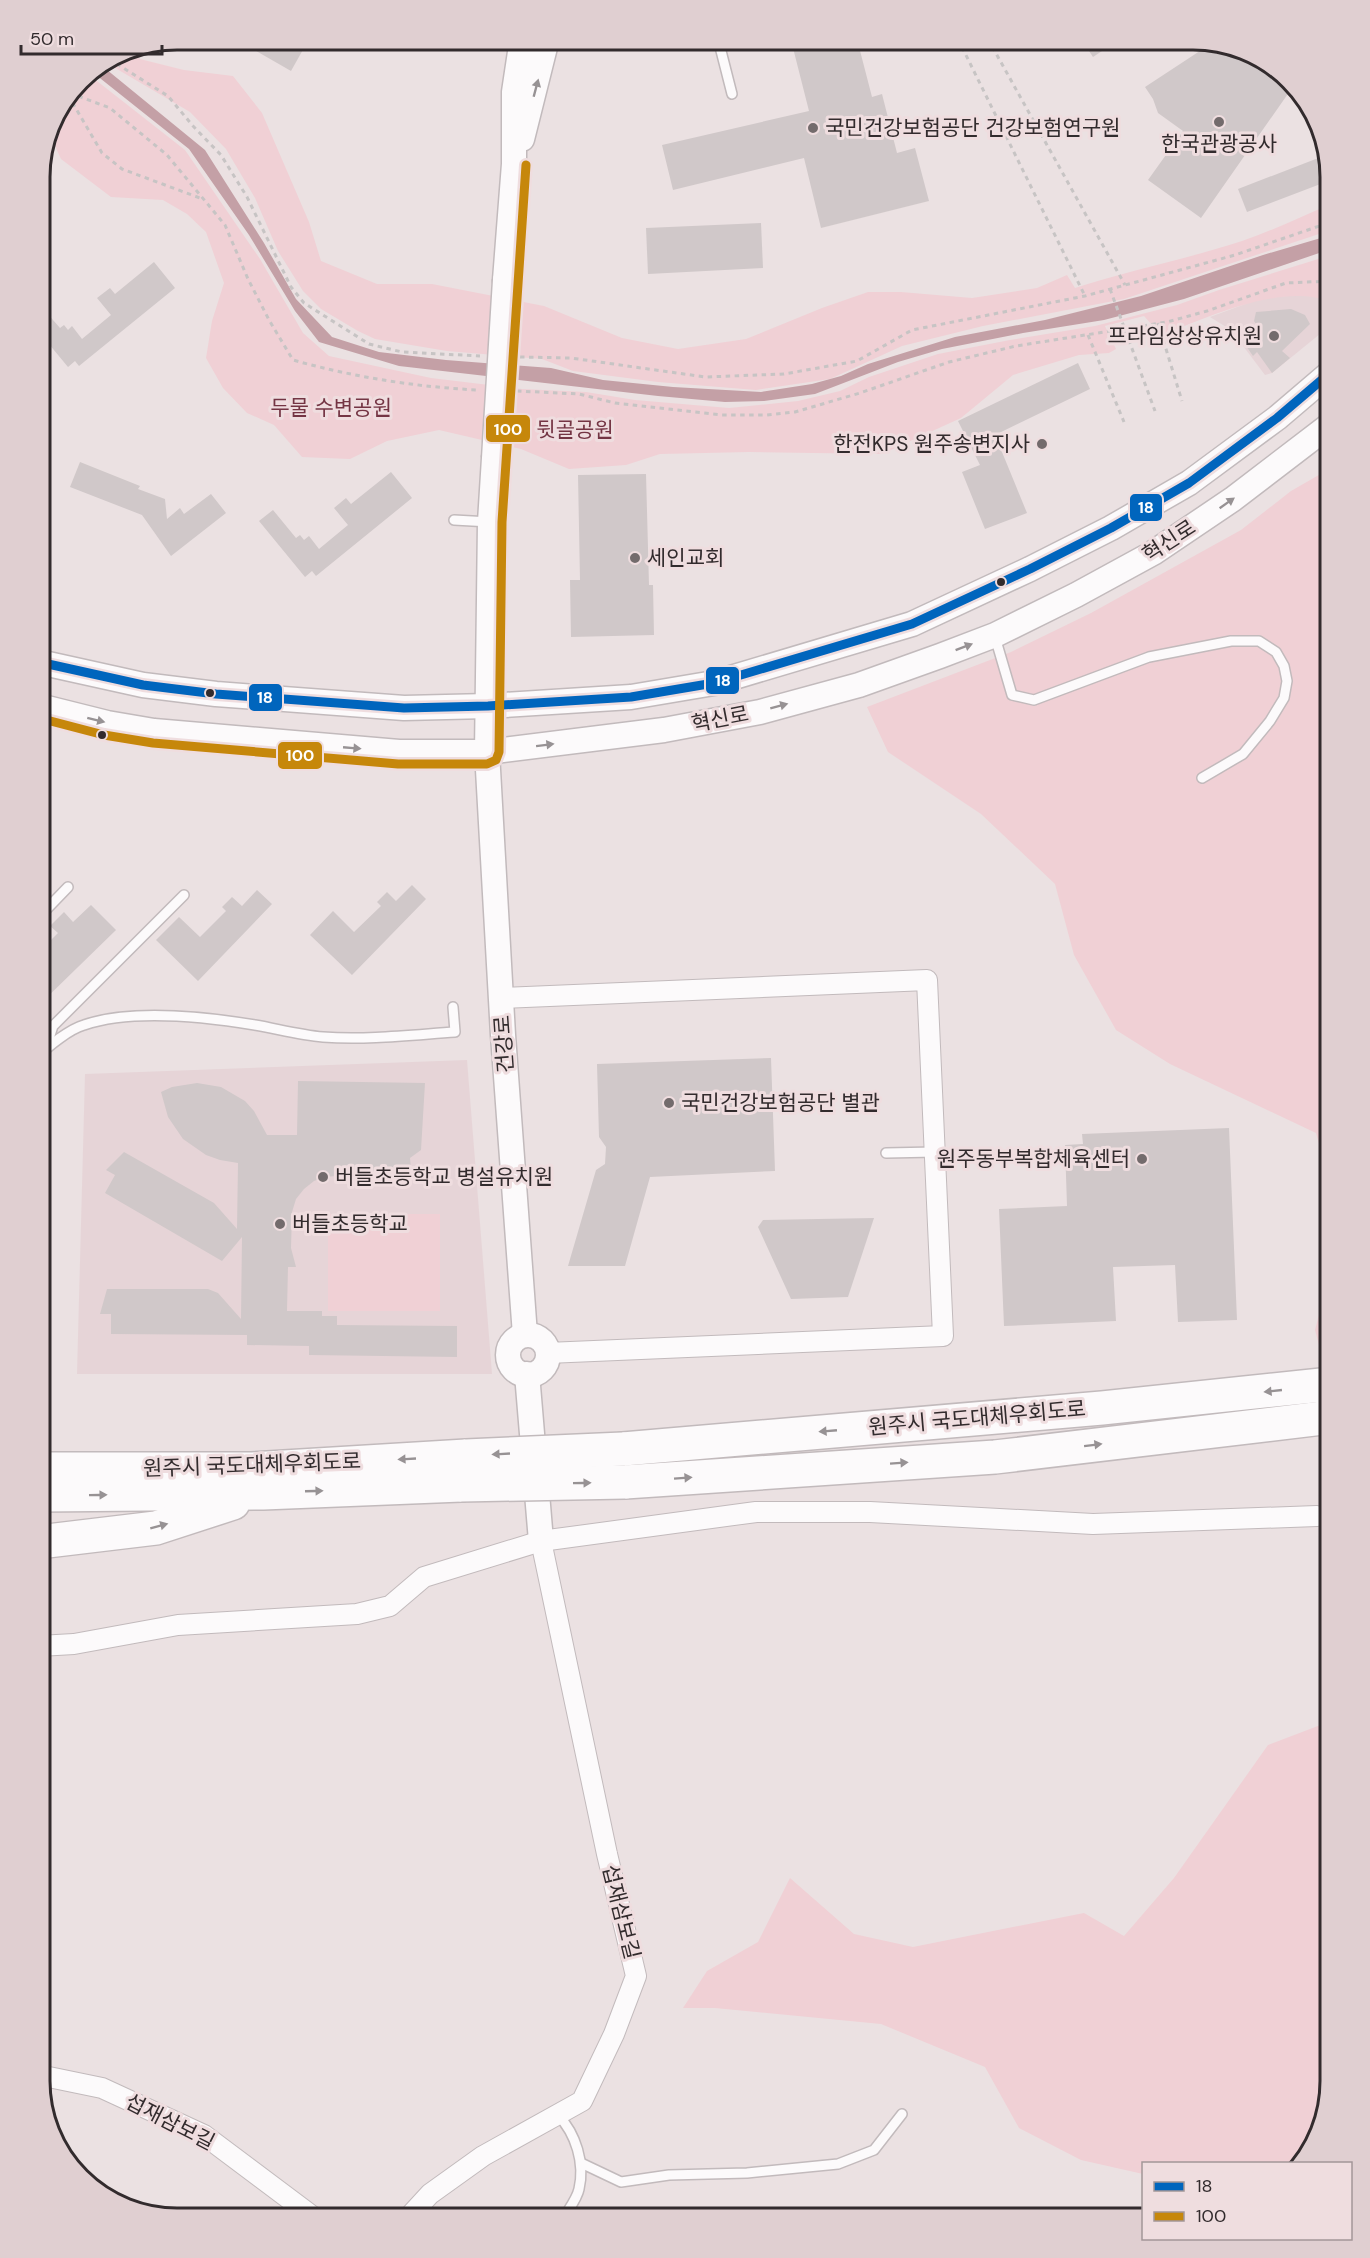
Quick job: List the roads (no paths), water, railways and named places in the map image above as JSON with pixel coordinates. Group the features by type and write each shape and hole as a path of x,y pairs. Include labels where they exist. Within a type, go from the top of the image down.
{"highway":[{"name":"원주시 국도대체우회도로","path":"50,1494 463,1471 622,1449 1102,1408 1320,1385"},
{"name":"원주시 국도대체우회도로","path":"463,1471 625,1482 995,1457 1320,1418"},
{"path":"50,1456 186,1456 257,1481"},
{"name":"원주시 국도대체우회도로","path":"50,1470 257,1481"},
{"path":"50,1541 156,1528 257,1481"}],"street":[{"path":"488,706 490,522 514,164 514,92 520,50"},
{"path":"514,164 523,138 544,50"},
{"name":"혁신로","path":"50,664 143,684 216,694 404,708 488,706 632,697 714,683 912,624 1030,569 1111,528 1189,483 1277,418 1320,381"},
{"name":"혁신로","path":"50,709 107,723 154,731 399,752 487,752 664,730 760,712 859,685 995,635 1076,595 1153,553 1233,499 1320,432"},
{"name":"건강로","path":"488,706 487,752 501,998 525,1335"},
{"path":"501,998 927,980 943,1336 547,1353"},
{"path":"525,1335 531,1335 542,1341 547,1353 544,1366 533,1374 527,1374 520,1373 511,1365 508,1353 513,1341 525,1335"},
{"path":"527,1374 541,1541"},
{"path":"50,1645 74,1644 178,1625 357,1614 390,1606 424,1577 541,1541 756,1512 870,1512 1093,1524 1317,1516"},
{"name":"섭재삼보길","path":"417,2208 430,2194 483,2156 582,2101 614,2034 636,1976 607,1854 541,1541"},
{"name":"섭재삼보길","path":"50,2077 102,2088 204,2135 301,2208"}],"lane":[{"path":"721,50 732,94"},
{"path":"454,520 490,522"},
{"path":"995,635 1012,695 1034,700 1149,657 1231,641 1259,641 1270,646 1284,666 1287,681 1284,698 1270,721 1243,754 1202,778"},
{"path":"50,906 69,887"},
{"path":"50,1034 53,1026 184,895"},
{"path":"50,1047 82,1025 121,1017 174,1017 322,1036 388,1037 455,1032 453,1007"},
{"path":"886,1153 935,1152"},
{"path":"556,2114 568,2126 581,2163 579,2191 569,2208"},
{"path":"581,2163 621,2182 669,2175 747,2173 838,2164 874,2150 902,2114"}],"place":[{"name":"한국관광공사","path":"1219,122"},
{"name":"국민건강보험공단 건강보험연구원","path":"813,128"},
{"name":"프라임상상유치원","path":"1274,336"},
{"name":"한전KPS 원주송변지사","path":"1042,444"},
{"name":"세인교회","path":"635,558"},
{"name":"국민건강보험공단 별관","path":"669,1103"},
{"name":"원주동부복합체육센터","path":"1142,1159"},
{"name":"버들초등학교 병설유치원","path":"323,1177"},
{"name":"버들초등학교","path":"280,1224"}],"park label":[{"name":"두물 수변공원","path":"331,408"},
{"name":"뒷골공원","path":"575,430"}]}
